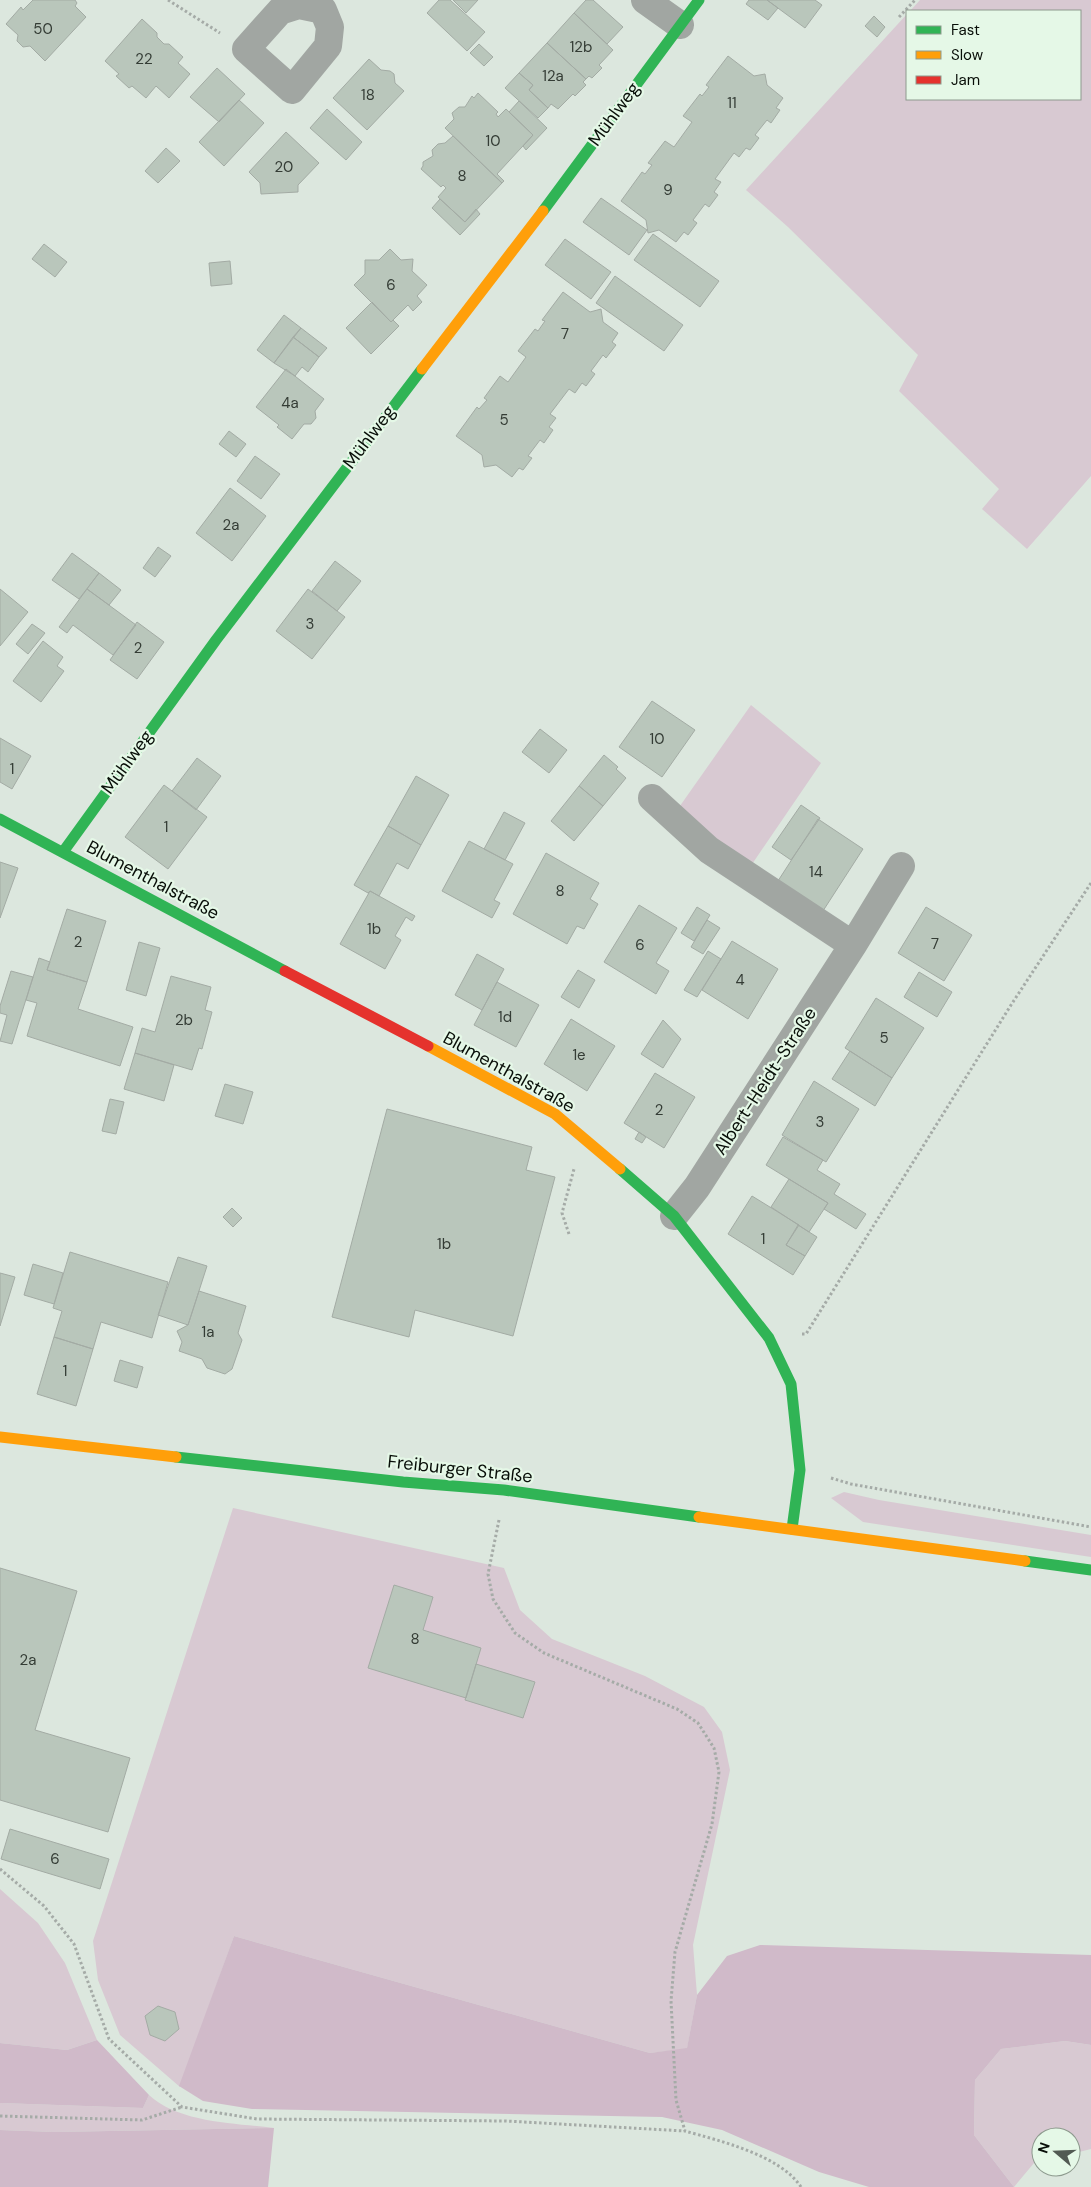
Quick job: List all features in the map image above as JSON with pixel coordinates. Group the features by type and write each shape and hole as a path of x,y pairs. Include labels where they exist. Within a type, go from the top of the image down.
{"street":[{"path":"646,0 680,25"},
{"name":"Mühlweg","path":"63,852 216,640 545,208 699,0"},
{"path":"299,5 327,5 330,27 328,46 292,90 246,49 280,11 299,5"},
{"path":"652,798 709,850 853,945"},
{"name":"Blumenthalstraße","path":"0,819 555,1114 587,1139 674,1216 769,1338 790,1384 800,1470 792,1529"},
{"name":"Albert-Heidt-Straße","path":"674,1216 697,1187 853,945 901,866"},
{"name":"Freiburger Straße","path":"0,1437 403,1482 504,1490 1091,1570"}],"path":[{"path":"168,0 246,49"},
{"path":"899,17 914,0"},
{"path":"769,1338 806,1334 1012,1005 1091,883"},
{"path":"569,1234 562,1212 575,1166 587,1139"},
{"path":"800,1470 851,1484 1091,1527"},
{"path":"504,1490 488,1574 493,1599 515,1633 544,1653 677,1709 698,1723 714,1748 719,1772 712,1824 675,1952 672,2001 676,2100 685,2131"},
{"path":"0,1870 44,1906 74,1944 109,2039 182,2107"},
{"path":"0,2116 142,2120 182,2107 257,2119 506,2122 685,2131 745,2148 794,2177 801,2187"}],"shaded area":[{"path":"920,0 1091,0 1091,476 1027,549 982,509 999,489 899,391 918,355 788,227 746,190 906,15 906,100 1081,100 1081,10 911,10"},
{"path":"751,705 821,763 746,873 675,813"},
{"path":"844,1492 879,1500 1091,1535 1091,1557 863,1522 831,1498"},
{"path":"233,1508 504,1568 520,1610 552,1639 645,1676 704,1707 722,1732 730,1770 693,1945 697,1995 687,2049 650,2053 234,1936 180,2087 120,2035 98,1980 93,1941"},
{"path":"0,1889 38,1923 65,1963 97,2040 67,2050 0,2043"},
{"path":"234,1936 650,2053 687,2048 697,1995 727,1956 760,1945 1091,1955 1091,2045 1065,2041 1001,2049 975,2080 974,2135 1014,2187 869,2187 819,2172 722,2130 662,2117 252,2109 203,2101 179,2086"},
{"path":"97,2040 149,2095 143,2108 0,2103 0,2043 67,2050"},
{"path":"1065,2041 1091,2045 1091,2149 1081,2152 1081,2127 1031,2127 1031,2167 1014,2187 974,2135 975,2080 1001,2049"},
{"path":"149,2095 161,2104 191,2116 225,2123 274,2128 55,2132 0,2130 0,2103 143,2108"},
{"path":"274,2128 268,2187 0,2187 0,2130 55,2132"}],"building":[{"path":"33,0 75,0 77,3 75,6 86,17 45,61 30,46 23,47 17,41 18,35 6,24 21,7 23,10"},
{"path":"439,0 450,0 485,32 467,51 427,13"},
{"path":"453,0 478,0 466,13"},
{"path":"586,0 593,0 623,27 607,44 574,13"},
{"path":"749,0 767,0 778,8 768,20 746,4"},
{"path":"767,0 815,0 822,5 805,28"},
{"path":"574,13 613,50 599,65 602,68 592,78 589,76 586,79 547,43"},
{"path":"874,16 885,27 877,37 865,26"},
{"path":"142,19 157,33 157,37 164,44 169,44 183,57 178,63 190,74 169,98 156,86 146,98 132,86 129,88 116,76 119,74 105,61"},
{"path":"547,43 586,79 583,82 586,85 575,96 573,94 558,109 551,104 548,108 529,90 533,85 519,73"},
{"path":"479,44 493,57 484,66 470,53"},
{"path":"728,56 754,76 765,74 767,85 783,98 776,108 780,110 771,123 767,120 755,135 759,138 750,150 746,148 739,157 734,153 715,179 721,182 714,192 718,195 709,207 705,204 693,220 697,223 688,235 684,232 676,242 659,230 648,233 646,220 621,201 642,172 645,174 652,165 648,163 665,141 674,147 692,122 683,116 700,94 702,96 709,87 706,85"},
{"path":"369,59 381,70 390,71 394,74 395,83 404,91 367,130 333,98"},
{"path":"217,68 245,94 219,122 190,97"},
{"path":"519,73 533,85 529,90 548,108 538,118 505,88"},
{"path":"478,93 498,112 496,114 498,117 506,109 533,135 497,174 504,181 502,183 445,128 454,119 452,113 459,107 465,107 472,96 474,98"},
{"path":"239,100 264,123 224,166 199,142"},
{"path":"519,101 547,128 526,150 523,146 533,135 509,112"},
{"path":"327,109 362,142 346,160 310,128"},
{"path":"286,132 319,163 298,185 298,192 261,194 260,183 249,172"},
{"path":"453,136 502,183 465,222 438,197 446,188 443,185 441,187 421,169 423,162 433,156 432,150 438,144 445,143"},
{"path":"166,148 180,161 158,183 145,171"},
{"path":"601,198 647,230 629,255 583,222"},
{"path":"440,199 465,222 476,209 480,214 460,235 432,208"},
{"path":"653,234 719,281 700,307 634,260"},
{"path":"565,239 611,272 591,299 545,265"},
{"path":"44,244 67,262 55,277 32,259"},
{"path":"390,249 401,260 413,259 412,271 427,285 417,296 422,302 413,311 408,305 391,322 354,285 365,274 365,260 379,260"},
{"path":"230,261 232,284 211,286 209,263"},
{"path":"615,276 683,325 664,351 596,303"},
{"path":"563,292 590,312 601,309 603,322 618,333 612,342 616,345 606,358 603,355 591,371 595,374 586,386 582,383 575,393 569,389 550,414 556,418 549,427 553,430 544,443 540,440 528,456 532,458 523,470 519,468 512,477 496,465 484,467 482,455 456,436 477,407 479,409 487,400 484,398 500,376 508,382 526,357 518,351 535,329 538,331 545,321 542,320"},
{"path":"372,302 391,322 393,320 399,326 371,354 346,328"},
{"path":"284,315 301,328 274,363 257,350"},
{"path":"301,328 327,348 319,357 293,337"},
{"path":"293,337 319,357 308,372 302,367 295,376 274,363"},
{"path":"286,369 324,399 315,411 316,418 311,424 304,424 292,439 277,427 279,425 256,407"},
{"path":"229,431 246,444 236,457 219,444"},
{"path":"255,456 280,474 261,499 237,481"},
{"path":"230,488 266,516 232,561 196,533"},
{"path":"158,547 171,556 155,577 143,568"},
{"path":"72,553 99,573 79,599 52,580"},
{"path":"335,561 361,581 337,611 312,591"},
{"path":"99,573 121,590 109,605 87,589"},
{"path":"0,589 28,612 0,646"},
{"path":"87,589 136,625 113,655 73,625 67,633 59,627"},
{"path":"308,589 345,617 312,659 276,631"},
{"path":"137,622 164,642 137,679 110,660"},
{"path":"32,624 45,633 28,654 16,644"},
{"path":"43,641 63,657 57,666 64,671 41,702 13,681"},
{"path":"652,701 695,730 662,777 619,747"},
{"path":"540,729 567,750 549,773 522,752"},
{"path":"0,738 31,756 12,789 0,782"},
{"path":"604,755 618,767 616,769 626,778 603,806 579,786"},
{"path":"197,758 221,776 196,810 172,791"},
{"path":"416,776 449,795 421,845 388,826"},
{"path":"164,785 207,817 168,869 125,837"},
{"path":"579,786 603,806 574,841 551,821"},
{"path":"801,805 820,818 791,860 772,847"},
{"path":"504,812 525,823 505,860 484,849"},
{"path":"818,819 863,849 821,914 776,884"},
{"path":"388,826 421,845 408,869 397,863 379,896 370,891 368,893 354,885"},
{"path":"469,841 513,864 494,900 500,903 492,918 442,891"},
{"path":"546,853 599,883 590,899 598,904 584,929 577,926 567,944 513,914"},
{"path":"0,862 18,868 0,918"},
{"path":"370,891 415,916 412,921 406,917 395,936 401,940 385,969 340,944"},
{"path":"639,905 677,928 656,963 669,971 656,994 604,962"},
{"path":"697,907 710,915 694,941 681,933"},
{"path":"926,907 972,935 944,981 898,953"},
{"path":"67,909 106,921 87,982 47,970"},
{"path":"707,920 720,928 703,954 691,947"},
{"path":"732,941 778,969 748,1019 702,990"},
{"path":"139,942 160,948 146,996 126,990"},
{"path":"708,951 721,959 697,997 684,990"},
{"path":"477,954 504,969 482,1010 455,995"},
{"path":"39,958 50,962 47,970 87,982 78,1009 133,1027 120,1066 27,1036 37,1003 26,1000"},
{"path":"578,970 595,980 579,1008 561,997"},
{"path":"11,971 33,977 12,1044 0,1041 7,1015 0,1013 0,1006"},
{"path":"919,972 952,992 937,1017 904,997"},
{"path":"171,976 211,987 205,1010 212,1012 202,1049 199,1048 192,1070 135,1053 142,1028 155,1032"},
{"path":"497,982 539,1005 516,1047 474,1025"},
{"path":"876,998 924,1028 892,1078 845,1048"},
{"path":"571,1019 615,1046 587,1091 544,1064"},
{"path":"663,1020 681,1039 663,1068 641,1054"},
{"path":"850,1051 892,1078 875,1106 832,1079"},
{"path":"135,1053 174,1065 164,1101 124,1089"},
{"path":"655,1073 695,1097 664,1148 624,1123"},
{"path":"814,1081 859,1109 826,1162 782,1135"},
{"path":"225,1084 253,1092 243,1124 215,1116"},
{"path":"110,1099 124,1102 116,1134 102,1131"},
{"path":"387,1109 532,1147 526,1170 555,1177 513,1336 415,1310 409,1337 332,1317"},
{"path":"639,1132 646,1137 642,1143 635,1139"},
{"path":"783,1137 823,1160 817,1170 840,1184 834,1194 866,1214 856,1229 824,1209 828,1203 766,1165"},
{"path":"789,1179 828,1203 809,1232 771,1207"},
{"path":"752,1196 799,1225 786,1245 805,1256 793,1275 728,1234"},
{"path":"232,1208 242,1218 233,1227 223,1217"},
{"path":"798,1225 817,1237 805,1256 786,1245"},
{"path":"70,1252 168,1282 152,1338 101,1322 93,1349 54,1337 62,1311 53,1308"},
{"path":"178,1257 207,1266 188,1325 158,1315"},
{"path":"33,1264 63,1273 54,1304 24,1295"},
{"path":"0,1273 15,1277 0,1326"},
{"path":"199,1291 246,1306 238,1333 242,1340 232,1369 225,1374 207,1368 202,1359 179,1351 182,1342 177,1331 188,1325"},
{"path":"54,1337 93,1349 76,1406 37,1394"},
{"path":"120,1360 143,1367 137,1388 114,1381"},
{"path":"0,1568 77,1591 35,1730 130,1758 108,1832 0,1800"},
{"path":"394,1585 433,1597 423,1630 481,1648 466,1698 368,1668"},
{"path":"476,1664 535,1682 523,1718 465,1700"},
{"path":"10,1829 109,1859 100,1889 1,1859"},
{"path":"158,2006 175,2012 179,2029 165,2041 150,2035 145,2016"}],"traffic: fast":[{"path":"543,211 699,0"},
{"path":"63,852 216,640 422,369"},
{"path":"0,819 285,971"},
{"path":"620,1169 674,1216 769,1338 791,1384 800,1470 792,1529"},
{"path":"176,1457 403,1482 504,1490 699,1517"},
{"path":"1025,1561 1091,1570"}],"traffic: slow":[{"path":"422,369 543,211"},
{"path":"428,1046 555,1114 620,1169"},
{"path":"0,1437 176,1457"},
{"path":"699,1517 1025,1561"}],"traffic: jam":[{"path":"285,971 428,1046"}]}
